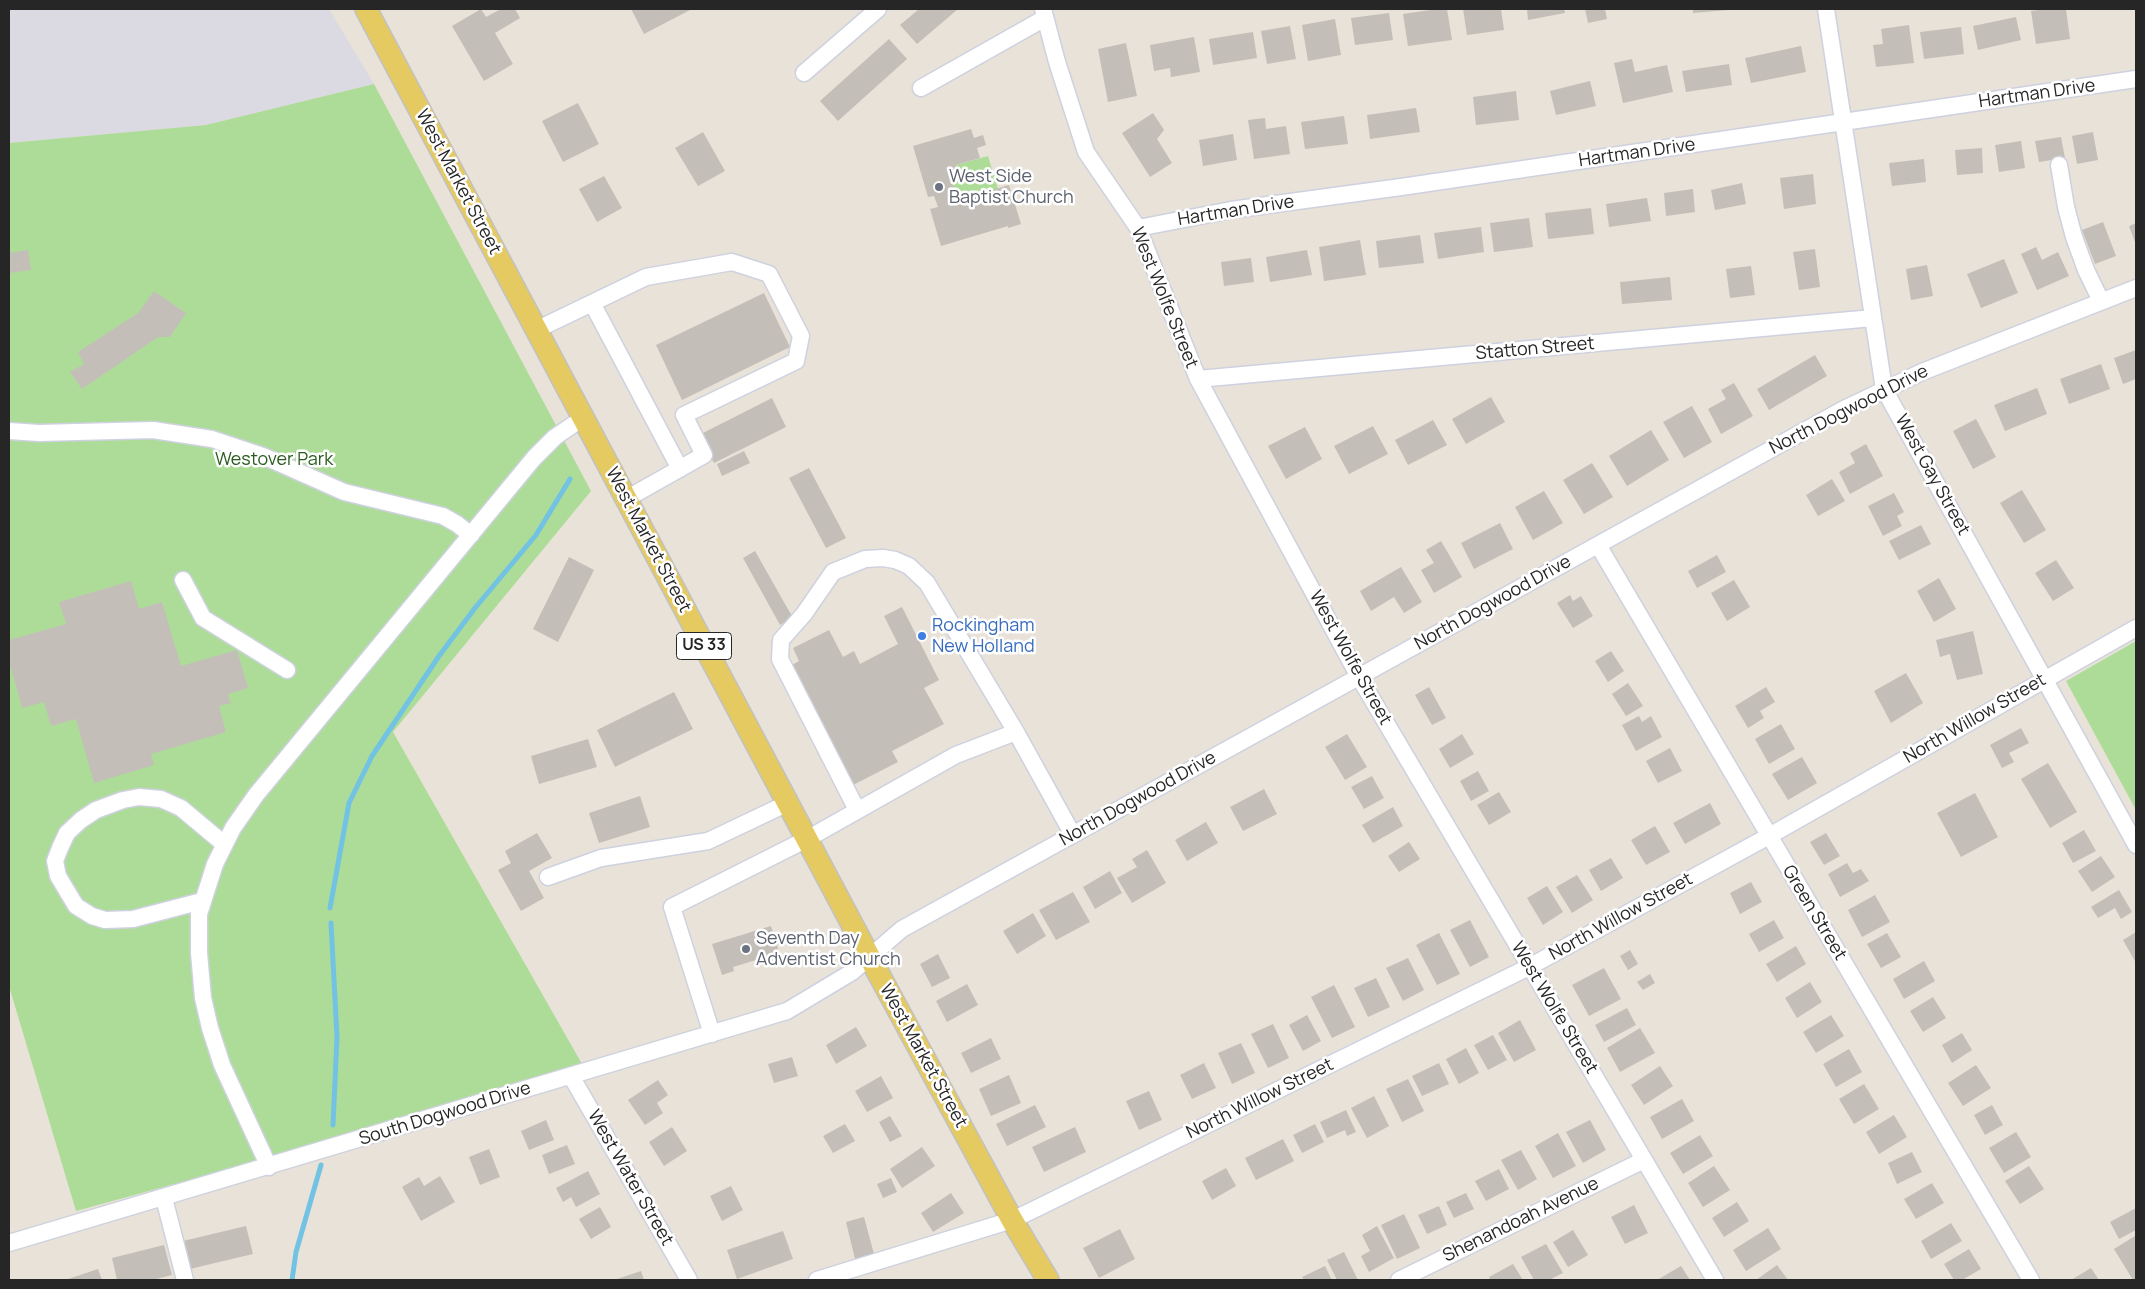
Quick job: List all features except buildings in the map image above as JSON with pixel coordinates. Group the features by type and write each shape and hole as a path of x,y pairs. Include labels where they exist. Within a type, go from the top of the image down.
{"main road":[{"name":"West Market Street","path":"366,9 870,958 1012,1220 1048,1280"}],"street":[{"path":"804,73 878,9"},
{"name":"West Gay Street","path":"1826,9 1884,389 2136,845"},
{"path":"921,88 1044,13"},
{"name":"West Wolfe Street","path":"1044,13 1056,62 1086,152 1138,228 1198,379 1359,677 1715,1280"},
{"name":"Hartman Drive","path":"1138,228 1231,210 2136,79"},
{"path":"2059,165 2066,206 2074,236 2086,270 2101,301"},
{"path":"536,330 646,277 732,262 768,274 797,327 801,336 796,361 684,415 704,455 626,499"},
{"name":"North Dogwood Drive","path":"870,958 902,929 1795,436 1884,389 1931,368 2136,288"},
{"path":"592,303 680,470"},
{"name":"Statton Street","path":"1198,379 1873,318"},
{"path":"269,1167 224,1072 208,1021 201,983 199,914 210,876 224,844 256,795 545,445 583,418"},
{"path":"9,431 39,433 153,430 212,439 263,456 352,495 443,516 471,535"},
{"name":"Green Street","path":"1598,545 2031,1280"},
{"path":"858,810 780,659 781,640 804,614 833,572 856,562 879,557 895,560 917,572 927,583 945,610 1016,732 1073,834"},
{"path":"183,580 203,618 287,670"},
{"name":"North Willow Street","path":"817,1280 858,1275 1012,1220 1529,967 1769,836 2136,628"},
{"path":"712,1034 672,907 807,839 956,755 1016,732"},
{"path":"202,901 133,920 105,920 92,916 76,906 58,876 55,862 67,834 81,820 96,810 123,800 140,797 161,799 181,808 224,844"},
{"path":"548,877 601,858 708,841 788,803"},
{"name":"South Dogwood Drive","path":"9,1243 788,1011 852,972 870,958"},
{"name":"West Water Street","path":"571,1076 689,1280"},
{"name":"Shenandoah Avenue","path":"1399,1280 1644,1160"},
{"path":"164,1198 185,1280"}],"shaded area":[{"path":"9,9 329,9 374,84 206,125 9,143"}],"green space":[{"name":"Westover Park","path":"374,84 591,491 393,732 586,1071 76,1211 9,986 9,143 206,125"},
{"path":"988,156 998,189 952,202 949,192 955,190 950,175 958,172 956,165"},
{"path":"2136,641 2136,810 2066,681"}],"waterway":[{"path":"330,908 349,803 372,756 439,656 475,608 536,535 570,479"},
{"path":"331,923 337,1037 333,1125"},
{"path":"292,1280 296,1252 321,1165"}],"place":[{"name":"West Side Baptist Church","path":"939,187"},
{"name":"Rockingham New Holland","path":"922,636"},
{"name":"Seventh Day Adventist Church","path":"746,949"}]}
